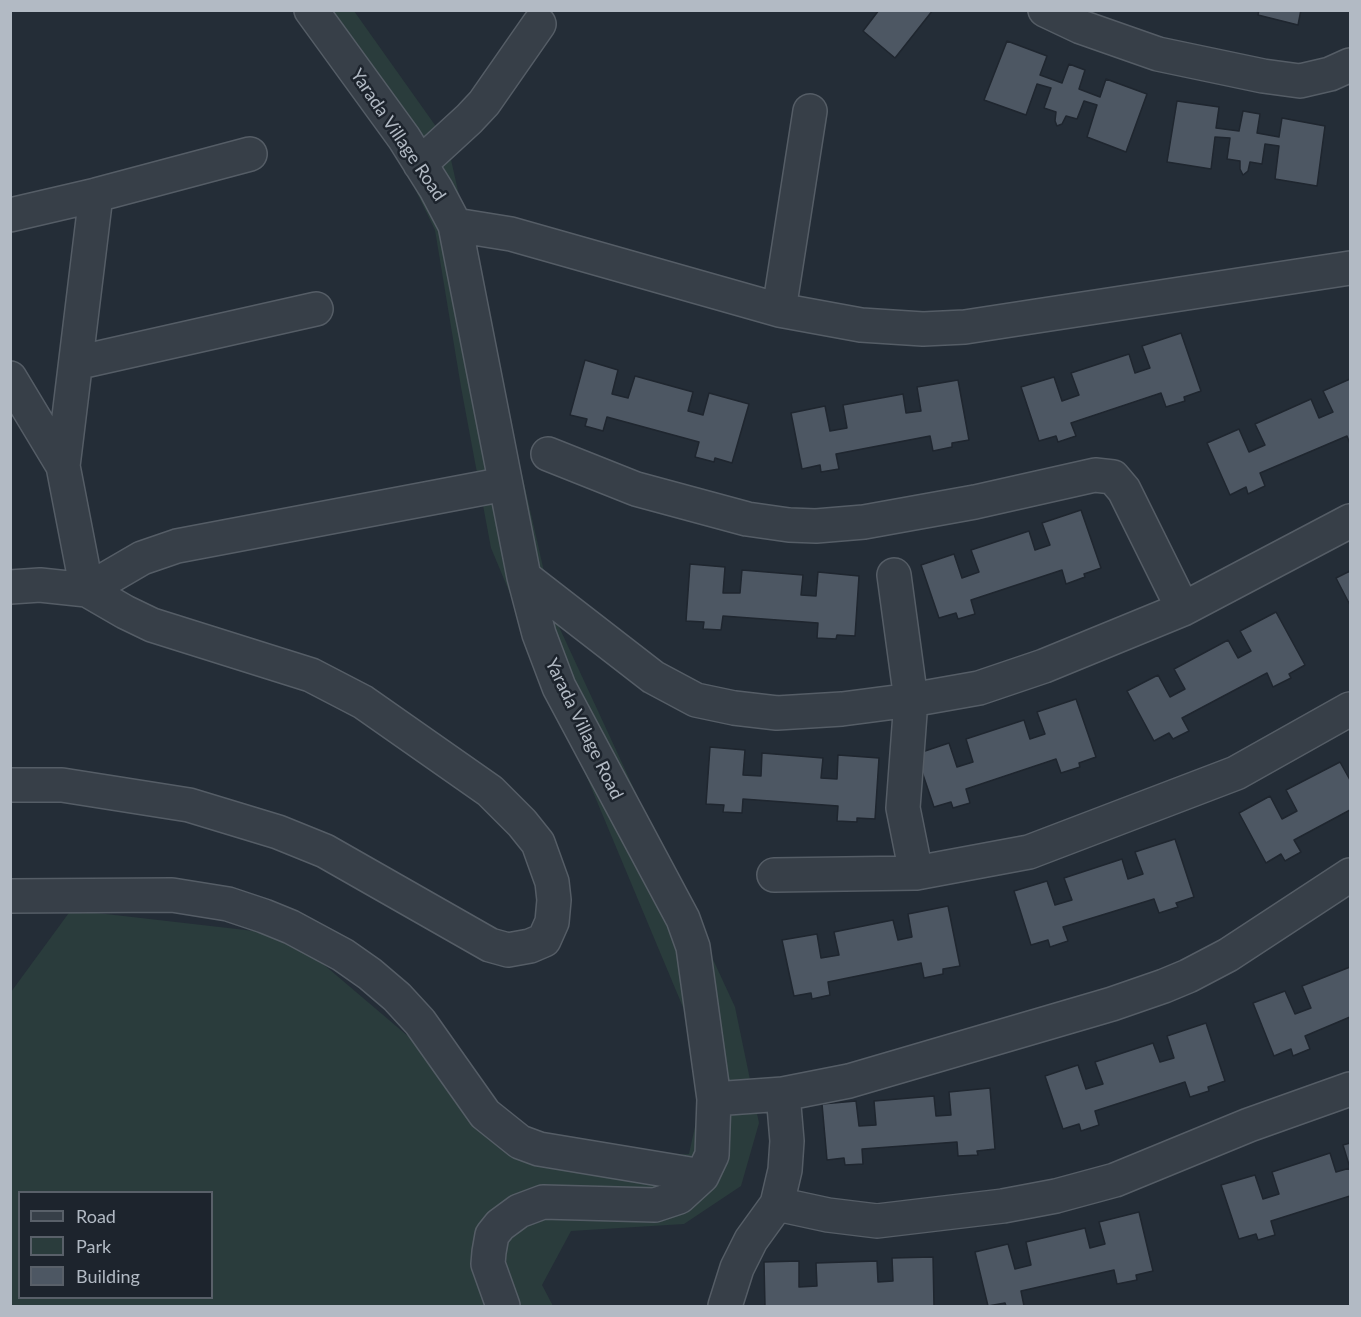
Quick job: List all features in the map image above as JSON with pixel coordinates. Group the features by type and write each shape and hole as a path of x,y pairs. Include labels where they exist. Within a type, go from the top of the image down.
{"street":[{"name":"Yarada Village Road","path":"311,10 420,164 455,225 524,577 539,634 559,687 683,919 693,947 714,1099 712,1155 702,1176 679,1197 655,1205 543,1202 519,1211 500,1225 492,1235 489,1252 488,1264 503,1306"},
{"path":"1045,10 1081,27 1158,54 1263,76 1300,81 1330,74 1350,65"},
{"path":"420,164 484,103 539,24"},
{"path":"779,310 810,111"},
{"path":"10,215 96,195 250,154"},
{"path":"87,590 63,466 96,195"},
{"path":"455,225 538,241 779,310 861,325 923,329 965,327 1350,268"},
{"path":"76,363 316,309"},
{"path":"10,378 63,466"},
{"path":"548,454 636,489 747,519 789,525 816,526 864,522 975,502 1095,475 1113,477 1125,490 1183,609"},
{"path":"87,590 142,558 177,546 505,484"},
{"path":"524,577 653,677 696,700 734,708 777,713 842,709 979,688 1044,666 1183,609 1350,521"},
{"path":"894,575 911,700 903,808 916,873"},
{"path":"10,587 40,585 87,590 152,625 311,675 363,702 490,791 522,823 538,843 552,882 554,900 552,922 544,940 530,946 508,950 490,945 325,851 278,832 189,805 62,785 10,785"},
{"path":"774,875 916,873 1029,852 1236,773 1350,709"},
{"path":"714,1099 783,1094 849,1081 1112,1004 1172,983 1228,955 1350,875"},
{"path":"10,896 172,895 228,904 264,916 291,927 343,955 388,989 420,1022 485,1114 520,1142 549,1151 702,1176"},
{"path":"777,1204 828,1215 877,1221 1003,1206 1056,1196 1114,1180 1249,1125 1350,1089"},
{"path":"726,1306 737,1268 751,1240 777,1204 785,1170 787,1141 783,1094"}],"green space":[{"path":"299,11 354,11 447,142 554,616 735,1007 759,1123 741,1186 684,1224 571,1231 542,1285 553,1306 11,1306 11,992 71,910 289,935 496,1111 593,1159 689,1154 708,1067 491,548 435,230 363,82"}],"building":[{"path":"879,10 933,10 895,58 863,31"},
{"path":"1259,10 1301,10 1298,25 1258,15"},
{"path":"1007,41 1047,56 1040,75 1062,83 1069,64 1085,70 1079,89 1100,97 1106,79 1147,94 1126,152 1087,137 1097,105 1084,101 1077,119 1066,116 1062,124 1057,126 1056,112 1044,108 1051,88 1037,84 1026,115 984,100"},
{"path":"1177,101 1219,107 1216,128 1239,131 1243,111 1260,114 1257,133 1279,137 1282,118 1325,126 1317,186 1275,179 1279,146 1265,144 1262,164 1250,162 1248,171 1243,175 1240,161 1227,159 1230,138 1215,137 1211,169 1167,162"},
{"path":"1181,333 1201,391 1184,397 1185,401 1166,407 1161,393 1071,423 1076,436 1058,442 1056,436 1039,441 1021,387 1054,377 1062,401 1079,395 1071,373 1129,354 1135,373 1150,368 1142,346"},
{"path":"585,360 618,370 612,394 628,398 635,376 693,392 688,411 703,415 709,393 749,404 732,463 715,458 714,462 695,457 699,442 607,417 603,431 585,426 587,419 570,415"},
{"path":"1350,379 1350,444 1347,436 1260,473 1265,486 1248,494 1246,487 1230,495 1207,443 1239,429 1249,452 1265,445 1255,424 1311,399 1319,418 1333,412 1323,391"},
{"path":"958,380 969,440 952,443 952,447 933,451 930,436 836,454 839,469 821,472 820,465 802,469 791,413 825,406 830,431 847,428 843,405 903,394 906,413 921,411 917,387"},
{"path":"1081,510 1101,568 1066,584 1062,570 971,600 975,614 958,619 956,613 939,618 921,565 954,554 962,578 979,572 971,550 1029,531 1035,550 1050,545 1042,523"},
{"path":"690,564 725,567 723,593 740,593 742,570 803,575 801,595 816,596 818,572 859,576 855,636 837,635 836,639 817,638 818,623 723,616 721,630 703,629 704,622 686,621"},
{"path":"1350,571 1350,605 1336,578"},
{"path":"1276,612 1305,665 1289,674 1291,678 1273,687 1267,673 1182,718 1189,731 1173,739 1169,733 1154,741 1127,691 1158,675 1170,697 1185,689 1174,669 1228,640 1238,658 1251,651 1240,631"},
{"path":"1076,699 1096,757 1079,763 1080,767 1061,773 1056,759 966,789 970,803 953,808 951,802 934,807 916,754 949,743 957,767 973,762 966,739 1024,720 1030,739 1045,734 1037,712"},
{"path":"710,747 745,750 743,775 761,776 762,753 823,758 821,778 837,779 838,755 879,758 875,819 857,818 857,822 837,821 838,806 743,799 742,813 723,812 724,805 706,804"},
{"path":"1340,762 1350,780 1350,810 1294,840 1301,852 1285,861 1281,854 1266,863 1239,813 1270,796 1282,819 1297,811 1286,790"},
{"path":"1175,839 1194,897 1176,903 1178,907 1159,913 1154,899 1063,927 1068,941 1050,947 1048,940 1031,945 1014,891 1047,881 1055,905 1072,900 1064,878 1122,859 1128,879 1143,874 1135,852"},
{"path":"948,906 960,966 943,969 943,974 924,978 921,963 828,982 830,995 812,999 811,993 794,996 782,940 817,934 821,958 839,955 834,932 893,920 898,940 912,937 908,914"},
{"path":"1350,967 1350,1017 1305,1036 1310,1049 1293,1056 1291,1049 1274,1056 1253,1003 1285,991 1295,1014 1311,1008 1302,986"},
{"path":"1206,1023 1225,1081 1208,1087 1209,1091 1190,1097 1185,1082 1095,1111 1099,1125 1081,1131 1079,1124 1063,1129 1045,1076 1078,1065 1086,1089 1103,1084 1095,1062 1153,1043 1160,1062 1174,1058 1167,1036"},
{"path":"990,1088 995,1149 977,1151 978,1155 958,1156 957,1142 862,1149 863,1164 845,1165 844,1158 827,1160 822,1104 856,1101 859,1126 876,1125 874,1101 934,1096 936,1116 951,1115 949,1092"},
{"path":"1350,1143 1350,1168 1343,1145"},
{"path":"1330,1153 1336,1172 1350,1168 1350,1196 1271,1221 1275,1235 1258,1240 1256,1234 1239,1239 1221,1185 1255,1175 1263,1199 1279,1194 1272,1172"},
{"path":"1139,1212 1153,1271 1136,1275 1137,1280 1117,1284 1114,1270 1021,1291 1024,1306 1006,1306 1005,1303 988,1306 975,1252 1008,1244 1015,1269 1031,1265 1026,1242 1085,1228 1090,1248 1105,1244 1099,1222"},
{"path":"933,1257 934,1306 765,1306 764,1262 799,1261 799,1287 817,1286 816,1263 877,1261 878,1282 893,1281 892,1258"}]}
